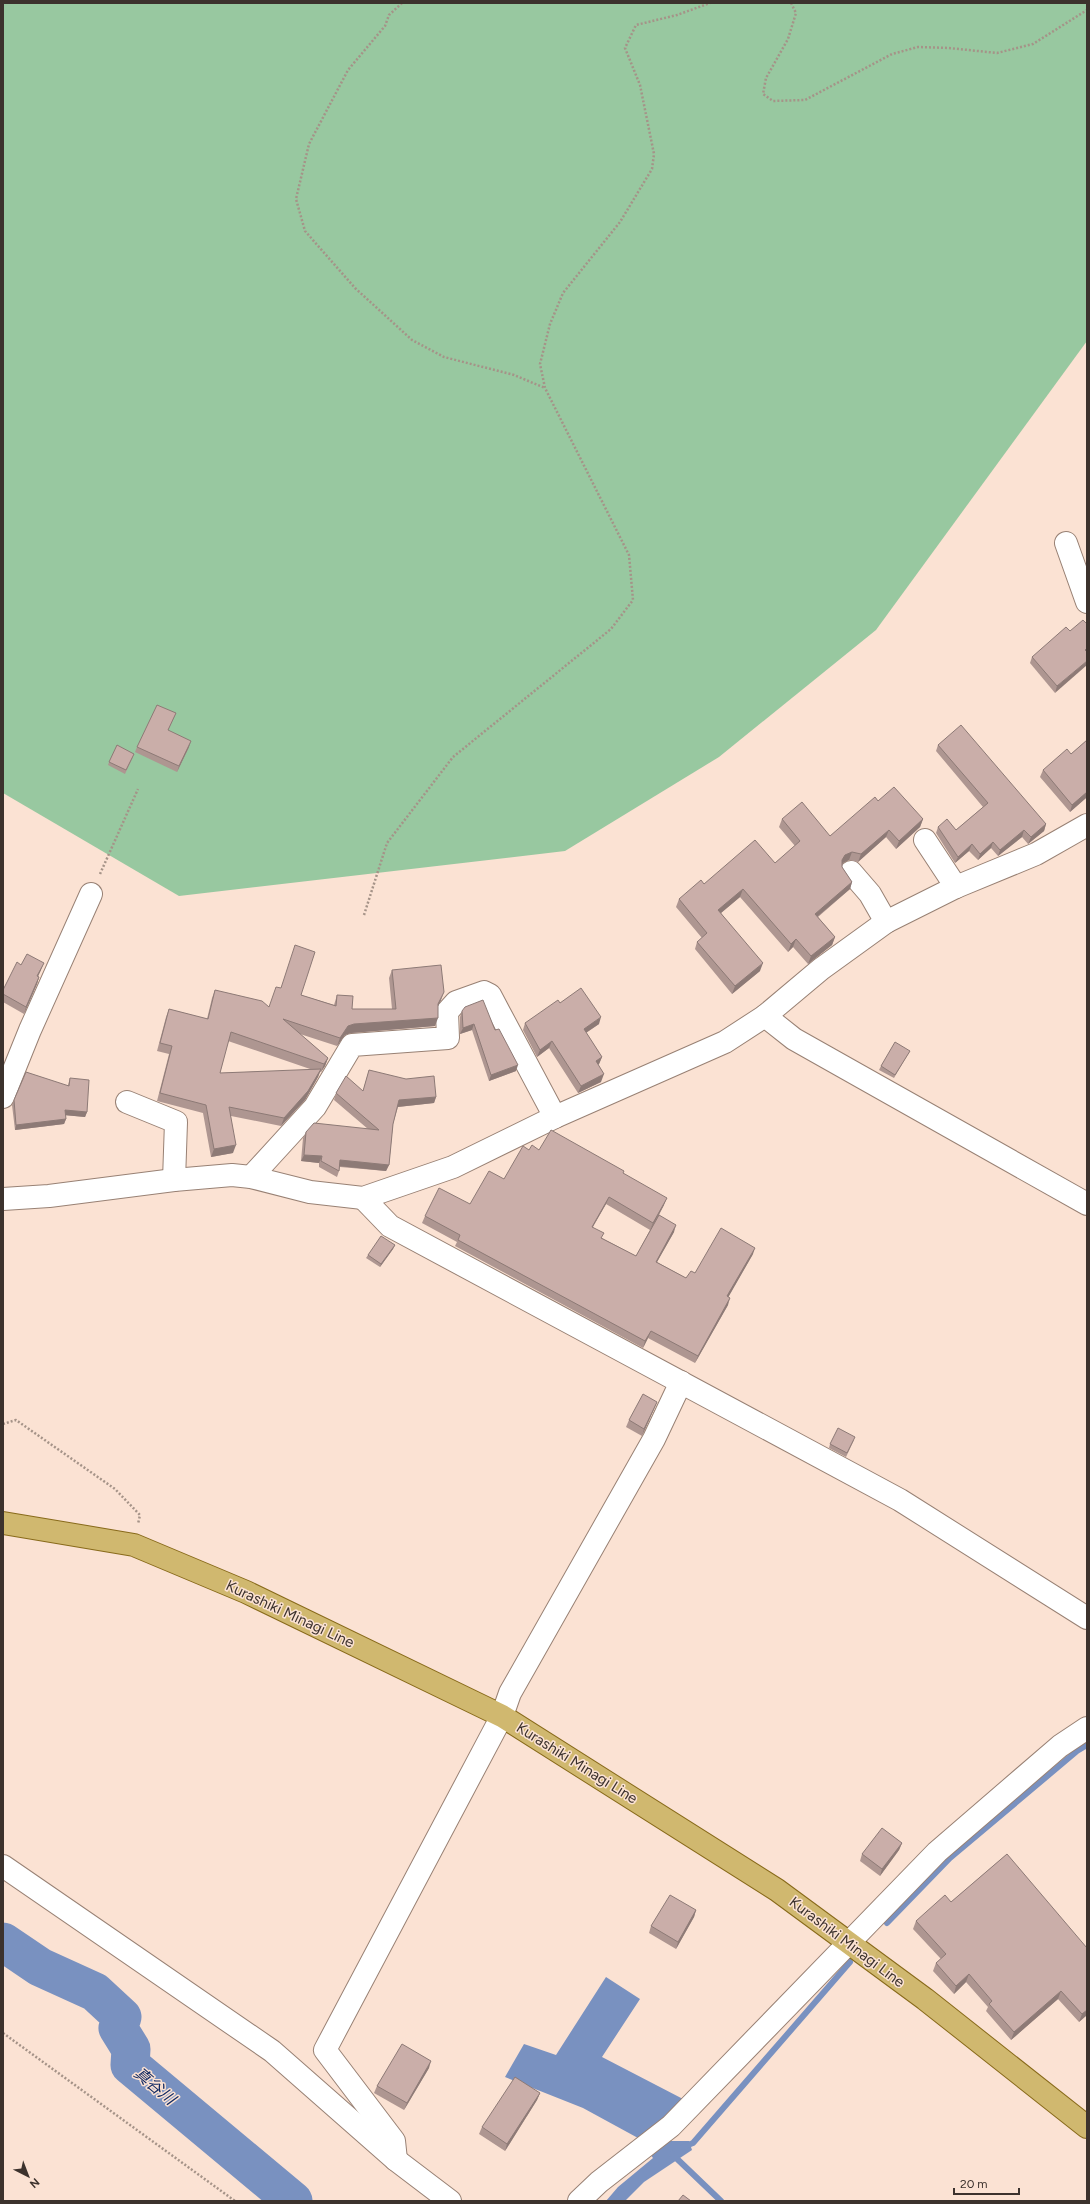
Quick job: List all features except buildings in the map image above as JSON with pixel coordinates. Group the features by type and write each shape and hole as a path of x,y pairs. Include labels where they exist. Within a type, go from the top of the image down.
{"main road":[{"name":"Kurashiki Minagi Line","path":"3,1523 134,1544 246,1592 502,1716 777,1890 937,2008 1087,2127"}],"street":[{"path":"1066,542 1087,602"},
{"path":"3,1199 49,1196 174,1180 232,1175 251,1177 310,1192 363,1198 453,1167 554,1117 725,1042 765,1016 821,969 886,922 956,887 1036,854 1087,825"},
{"path":"925,840 956,887"},
{"path":"851,872 870,894 886,922"},
{"path":"3,1097 30,1030 91,894"},
{"path":"251,1177 315,1107 352,1045 448,1038 447,1012 456,1002 484,992 490,995 554,1117"},
{"path":"765,1016 794,1039 1087,1204"},
{"path":"127,1102 176,1122 174,1180"},
{"path":"363,1198 390,1226 900,1500 1087,1618"},
{"path":"396,2160 394,2141 325,2050 502,1716 510,1693 654,1440 681,1382"},
{"path":"580,2201 599,2182 671,2126 937,1852 1060,1746 1087,1728"},
{"path":"3,1866 272,2051 396,2160 450,2201"}],"path":[{"path":"402,3 388,15 385,26 348,70 309,144 296,199 305,231 354,288 412,340 444,357 514,375 545,388"},
{"path":"364,915 387,843 453,757 611,628 633,600 629,555 545,388 540,364 550,324 563,293 620,222 652,169 654,154 640,85 625,48 636,25 677,15 710,3"},
{"path":"791,3 796,13 788,39 766,78 763,94 774,101 805,100 892,54 918,47 949,48 997,53 1033,44 1087,10"},
{"path":"91,894 138,789"},
{"path":"3,1424 16,1420 116,1489 140,1515 134,1544"},
{"path":"3,2033 235,2201"}],"green space":[{"path":"3,3 1087,3 1087,341 876,630 719,757 565,851 179,896 3,793"}],"water":[{"path":"606,1977 640,1999 602,2057 683,2099 655,2126 669,2141 689,2141 692,2150 644,2182 625,2201 606,2201 618,2187 653,2158 638,2138 583,2108 505,2077 524,2044 556,2055"}],"waterway":[{"path":"887,1923 950,1858 1077,1751 1087,1745"},
{"name":"真谷川","path":"3,1942 40,1967 95,1992 122,2017 118,2028 131,2049 130,2065 293,2201"},
{"path":"683,2147 693,2143 850,1962"},
{"path":"672,2154 721,2201"}]}
